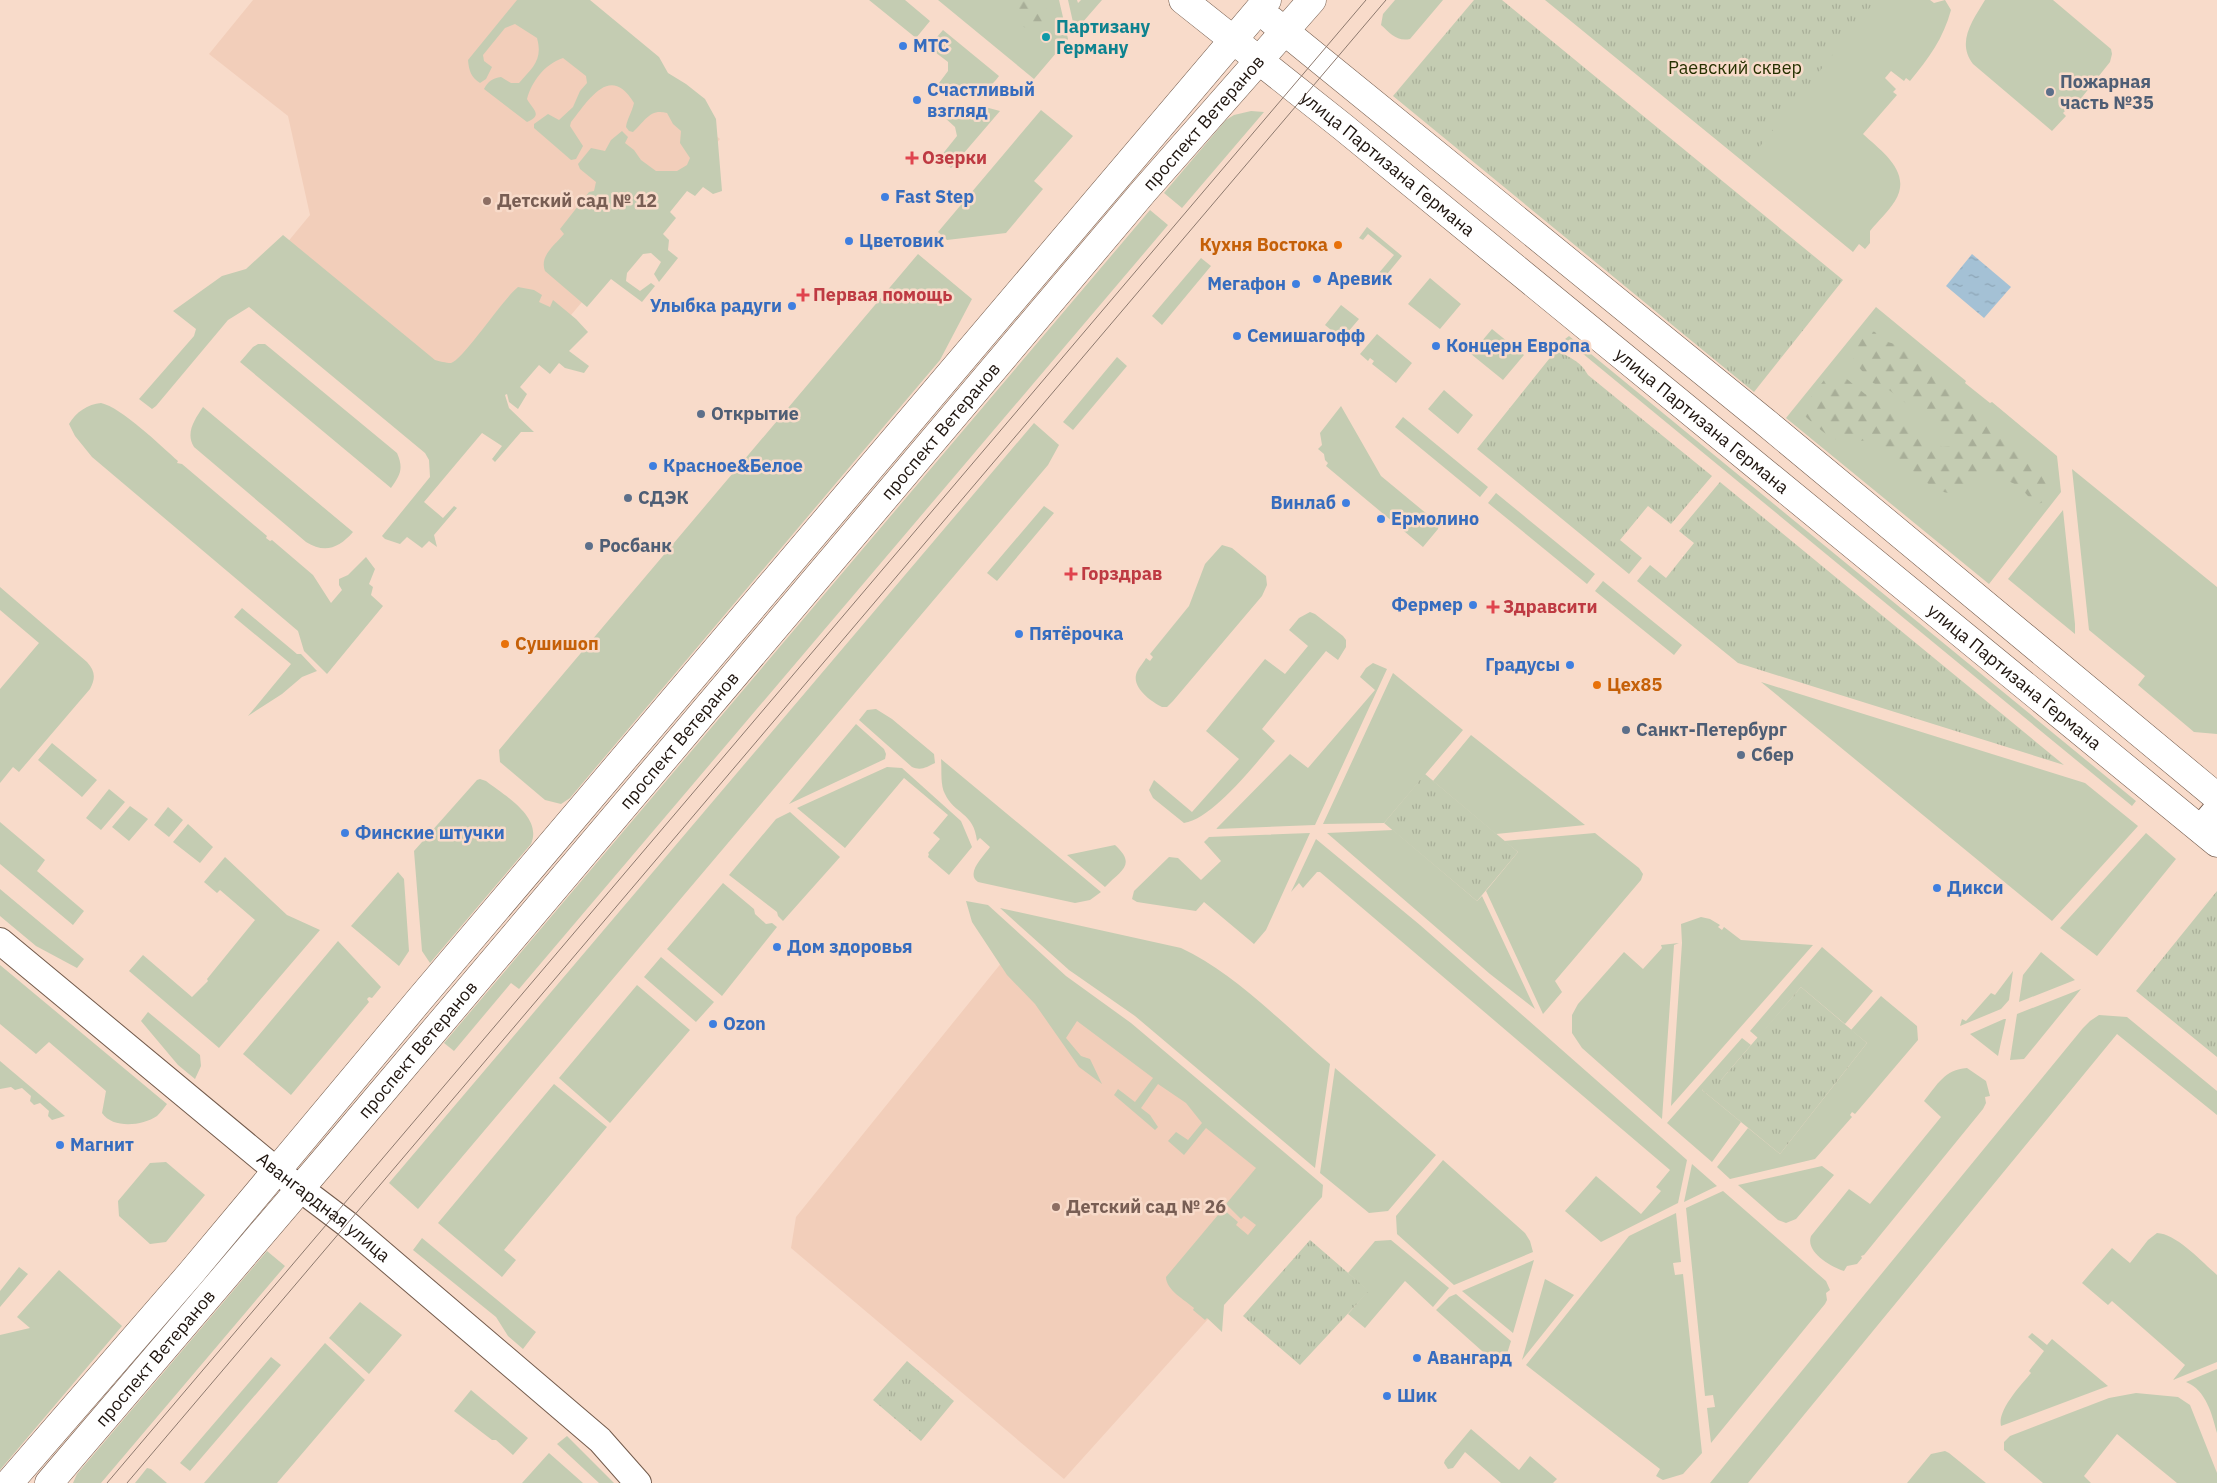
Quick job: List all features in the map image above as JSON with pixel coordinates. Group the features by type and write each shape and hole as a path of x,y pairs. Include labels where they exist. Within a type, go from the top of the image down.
{"main road":[{"name":"улица Партизана Германа","path":"1183,0 2211,827"},
{"name":"проспект Ветеранов","path":"49,1483 1144,191 1312,0"},
{"name":"улица Партизана Германа","path":"1257,3 1285,31 1764,420 2217,797"},
{"name":"проспект Ветеранов","path":"9,1483 277,1171 1234,40 1257,3"}],"street":[{"name":"Авангардная улица","path":"0,941 277,1171 347,1224 600,1440 638,1483"}],"shaded area":[{"name":"Детский сад № 12","path":"253,0 547,0 720,139 477,426 272,261 310,215 288,116 209,54"},
{"name":"Детский сад № 26","path":"1015,946 1317,1198 1064,1479 791,1248 796,1217"}],"green space":[{"path":"517,0 590,0 659,57 668,73 705,99 716,119 722,191 713,194 703,187 695,196 687,191 670,212 676,218 663,234 669,240 668,250 678,258 659,282 654,274 661,262 651,253 643,254 627,273 626,281 640,291 651,283 655,286 642,302 611,279 587,307 545,271 544,260 549,251 564,234 560,229 589,192 594,191 596,182 580,169 578,164 591,148 605,151 611,140 622,131 628,137 625,143 634,150 641,160 656,171 677,171 687,165 690,158 680,143 681,131 673,124 667,113 656,112 633,132 629,131 626,127 627,121 634,103 625,91 617,86 608,86 600,89 571,122 570,126 583,146 576,159 571,160 534,128 534,124 548,114 559,120 573,107 580,91 587,83 586,76 563,58 550,64 540,74 529,92 527,99 536,114 535,117 527,122 484,89 489,82 498,77 511,83 519,83 538,58 539,46 537,38 515,24 505,28 483,55 484,61 492,67 486,79 480,83 470,71 468,60"},
{"path":"869,0 905,0 930,21 916,38"},
{"path":"938,0 1059,0 1068,39 1034,79"},
{"path":"1006,0 1047,0 1047,12 1043,22 1028,29 1023,27 1014,17"},
{"path":"1068,0 1077,0 1078,3 1081,0 1102,0 1075,31"},
{"path":"1395,0 1443,0 1410,39 1405,40 1394,36 1381,25 1383,14"},
{"path":"1474,0 1502,0 1843,280 1754,392 1393,96"},
{"name":"Раевский сквер","path":"1545,0 1876,0 1746,164"},
{"path":"1813,0 1930,0 1934,3 1945,0 1951,10 1935,48 1910,81 1906,78 1904,81 1891,71 1885,78 1896,89 1893,92 1897,95 1863,134 1886,155 1898,172 1900,190 1895,201 1870,231 1870,243 1865,249 1859,244 1853,252 1746,164 1747,127"},
{"path":"1985,0 2053,0 2111,49 2110,62 2071,111 2067,109 2063,113 2066,116 2052,131 1973,64 1968,56 1966,39 1968,31"},
{"path":"943,30 999,76 994,82 984,89 972,92 950,92 939,83 948,71 948,62 931,49 931,44"},
{"path":"985,107 1000,111 951,168 941,156 957,136 955,127 944,117 952,109"},
{"path":"1041,110 1073,136 1034,181 1043,189 1006,233 947,240 938,232"},
{"path":"1251,111 1264,112 1182,208 1164,193 1226,120 1234,115"},
{"path":"1150,210 1168,225 519,989 511,983 454,1051 444,1043"},
{"path":"1367,227 1402,256 1378,285 1373,280 1394,255 1368,234 1363,240 1359,238"},
{"path":"283,235 435,360 451,363 457,359 518,287 534,290 542,295 539,302 550,307 553,300 588,332 569,351 589,366 584,373 565,368 559,363 550,374 539,365 520,387 527,394 518,409 509,402 507,394 505,395 509,408 534,432 521,432 495,462 492,459 502,446 482,433 424,502 443,518 454,506 457,508 434,535 437,547 429,541 422,548 407,537 400,544 385,539 382,536 430,477 429,460 425,453 249,307 228,320 156,406 152,409 139,399 194,336 196,329 173,311 222,276 246,269"},
{"path":"918,254 972,299 940,360 570,798 561,804 545,800 500,762 499,750"},
{"path":"1201,258 1211,266 1162,325 1152,316"},
{"path":"1430,278 1461,304 1440,329 1408,304"},
{"path":"1341,305 1359,319 1342,339 1325,325"},
{"path":"1876,307 1966,381 1965,383 1990,403 1992,402 2057,456 2061,492 1989,584 1786,418"},
{"path":"1492,329 1524,355 1503,380 1471,354"},
{"path":"1870,331 1875,332 1881,340 1908,348 1943,378 1957,394 1970,401 1978,411 1977,422 2000,431 2034,459 2047,486 2043,494 2043,502 2036,505 2019,486 1991,473 1982,472 1968,487 1955,493 1942,491 1929,484 1890,451 1877,443 1866,440 1847,442 1835,439 1805,416 1805,402 1814,394 1829,373 1842,375 1865,394 1883,398 1896,406 1905,419 1942,447 1950,446 1949,436 1933,421 1917,412 1889,390 1873,383 1853,361 1858,344"},
{"path":"1377,334 1412,363 1396,383 1372,364 1374,361 1370,358 1368,361 1360,354"},
{"path":"1569,336 2136,801 2132,806 1565,339"},
{"path":"258,344 265,344 397,453 401,468 391,488 240,362"},
{"path":"1557,349 1578,363 1588,375 1712,476 1671,524 1648,506 1620,540 1642,558 1629,574 1477,449"},
{"path":"1117,357 1127,366 1073,430 1063,422"},
{"path":"1444,390 1473,415 1458,434 1428,409"},
{"path":"101,403 119,412 141,428 178,461 177,463 182,464 267,536 266,538 270,541 272,540 313,575 331,603 342,590 339,585 339,579 348,575 366,557 375,569 369,584 373,587 371,595 383,606 327,674 304,651 298,631 92,457 75,436 69,424 83,409"},
{"path":"1341,406 1381,476 1439,524 1438,529 1423,547 1326,466 1328,463 1325,460 1324,454 1318,449 1322,445 1320,433"},
{"path":"203,407 353,532 348,538 337,545 326,548 319,548 306,542 194,447 190,437 192,426"},
{"path":"1403,417 1488,487 1480,497 1395,427"},
{"path":"1034,423 1059,445 1048,465 418,1209 389,1183"},
{"path":"2072,469 2217,587 2217,734 2194,732 2138,685 2145,676 2089,630"},
{"path":"1720,482 2064,765 1738,663 1637,581 1650,565 1666,578 1694,543 1679,531"},
{"path":"1496,493 1595,574 1587,584 1488,503"},
{"path":"1044,506 1054,513 997,581 987,573"},
{"path":"2063,510 2075,624 2075,634 2008,579"},
{"path":"1222,545 1232,548 1266,576 1267,585 1262,596 1173,701 1167,707 1162,707 1153,702 1140,690 1136,680 1137,673 1146,658 1150,661 1153,657 1150,654 1189,606 1205,564"},
{"path":"1603,581 1682,645 1674,655 1595,591"},
{"path":"0,587 87,662 92,668 94,678 90,689 19,772 13,767 0,783 0,689 39,643 0,610"},
{"path":"242,608 297,654 301,654 317,671 302,677 282,694 248,716 291,664 234,617"},
{"path":"1310,612 1343,636 1346,640 1346,647 1338,660 1326,651 1262,729 1275,741 1246,776 1208,812 1184,823 1153,798 1149,790 1154,780 1192,812 1239,759 1206,731 1265,659 1285,674 1308,646 1289,630 1299,618"},
{"path":"1373,663 1387,669 1315,825 1216,829 1290,754 1308,768 1375,690 1360,677 1366,668"},
{"path":"1393,673 1463,730 1384,823 1323,824"},
{"path":"1761,682 2085,783 2138,826 2052,921"},
{"path":"876,709 892,719 934,754 935,763 921,769 912,767 859,720 867,710"},
{"path":"856,724 884,749 885,759 789,804"},
{"path":"1471,735 1585,825 1496,834 1433,781"},
{"path":"52,743 97,780 82,797 38,760"},
{"path":"941,759 1101,892 1090,900 1075,903 978,882 974,874 975,869 990,847 980,838 977,841 972,824 953,806 945,794 942,782"},
{"path":"887,767 902,768 961,821 972,847 949,875 928,857 928,853 940,839 933,833 948,815 904,778 845,848 797,808"},
{"path":"1425,774 1518,852 1477,901 1384,823"},
{"path":"477,780 486,781 511,800 527,816 532,825 531,844 430,963 422,951 414,851"},
{"path":"109,789 125,802 101,830 86,818"},
{"path":"130,806 148,819 129,841 112,827"},
{"path":"168,807 183,820 169,837 154,825"},
{"path":"790,812 840,857 783,921 777,912 729,875 776,819"},
{"path":"0,822 45,860 37,871 84,911 73,925 0,864"},
{"path":"188,824 213,847 200,863 173,842"},
{"path":"1393,830 1477,901 1482,896 1535,1009 1490,974 1327,833"},
{"path":"1310,833 1266,930 1254,944 1204,902 1196,911 1137,902 1132,899 1134,891 1169,857 1178,858 1201,880 1221,861 1204,842 1209,837"},
{"path":"1595,833 1639,868 1643,874 1641,880 1555,981 1562,992 1543,1014 1486,891 1518,852 1504,841"},
{"path":"2146,833 2176,859 2097,956 2060,928"},
{"path":"1316,839 1420,925 1687,1160 1678,1203 1601,1242 1565,1211 1596,1176 1641,1214 1661,1191 1656,1187 1670,1170 1320,872 1317,872 1303,888 1299,883 1291,892"},
{"path":"1115,845 1122,852 1126,863 1121,872 1105,887 1067,855"},
{"path":"225,857 287,915 320,930 219,1048 129,971 143,955 192,997 208,981 207,979 255,920 220,890 217,893 204,882"},
{"path":"398,872 404,879 409,951 399,966 351,926"},
{"path":"723,883 754,909 755,914 766,924 772,923 777,927 722,996 667,949"},
{"path":"0,889 84,959 77,968 36,946 0,916"},
{"path":"2217,891 2217,1057 2136,991"},
{"path":"966,901 988,905 1066,976 1131,1023 1323,1185 1322,1197 1224,1305 1222,1332 1207,1318 1205,1320 1193,1310 1194,1308 1172,1290 1166,1277 1223,1209 1238,1222 1236,1225 1248,1235 1256,1225 1244,1216 1241,1219 1226,1204 1256,1168 1206,1128 1184,1155 1168,1141 1176,1132 1188,1140 1202,1123 1186,1103 1158,1084 1141,1108 1150,1115 1158,1127 1155,1130 1114,1095 1118,1089 1135,1102 1153,1078 1077,1021 1066,1038 1081,1056 1090,1059 1102,1084 1079,1067 1035,1004 1007,975 972,922"},
{"path":"1000,908 1181,948 1221,971 1240,985 1330,1064 1315,1168 1135,1016 1069,970"},
{"path":"1701,917 1710,919 1720,925 1718,927 1722,930 1724,927 1741,940 1813,945 1671,1106 1682,943 1681,924"},
{"path":"338,941 381,987 372,998 369,997 367,999 369,1002 291,1095 243,1054"},
{"path":"1679,943 1674,945 1662,1119 1582,1048 1572,1033 1572,1015 1578,1004 1624,952 1643,969 1662,948 1661,945"},
{"path":"1822,947 1873,991 1845,1024 1801,987 1758,1038 1750,1031"},
{"path":"2041,952 2075,980 2019,1002 2023,975"},
{"path":"661,957 714,1002 696,1022 644,977"},
{"path":"0,965 167,1104 157,1116 136,1124 113,1122 102,1113 106,1091 49,1042 36,1054 0,1024"},
{"path":"2013,971 2009,1000 2001,1009 1960,1026 1962,1019 1966,1021 1991,993 1995,995"},
{"path":"637,985 690,1030 610,1123 559,1078"},
{"path":"1801,987 1867,1043 1780,1154 1702,1090 1715,1075 1721,1080"},
{"path":"2081,989 2024,1059 2010,1060 2017,1014"},
{"path":"1881,996 1917,1026 1918,1040 1855,1114 1852,1112 1850,1115 1852,1117 1815,1159 1730,1179 1717,1167 1748,1128 1780,1154 1867,1043 1851,1030"},
{"path":"148,1012 200,1055 201,1066 195,1079 178,1065 141,1021"},
{"path":"2099,1015 2127,1017 2217,1091 2217,1115 2117,1034 1748,1483 1710,1483 2083,1028"},
{"path":"2006,1019 1998,1056 1970,1034"},
{"path":"1742,1038 1751,1045 1721,1080 1702,1090 1741,1122 1712,1162 1667,1123"},
{"path":"0,1061 65,1116 52,1120 48,1116 49,1111 40,1103 34,1105 30,1101 31,1096 22,1088 15,1090 11,1087 0,1089"},
{"path":"1335,1068 1436,1155 1388,1211 1369,1213 1320,1173"},
{"path":"1967,1068 1986,1081 1990,1096 1985,1097 1986,1103 1983,1109 1864,1255 1861,1256 1862,1258 1857,1264 1847,1266 1844,1271 1820,1258 1812,1248 1811,1236 1849,1189 1870,1204 1941,1117 1924,1101 1947,1075 1959,1069"},
{"path":"554,1084 607,1127 504,1250 516,1260 502,1277 438,1223"},
{"path":"1443,1160 1525,1233 1530,1241 1533,1252 1454,1285 1397,1234 1396,1216"},
{"path":"166,1162 205,1195 166,1242 150,1244 119,1216 118,1201 150,1163"},
{"path":"1692,1164 1717,1186 1684,1202"},
{"path":"1822,1166 1834,1175 1796,1219 1786,1223 1778,1220 1738,1185"},
{"path":"1723,1191 1826,1281 1830,1290 1826,1293 1827,1300 1825,1304 1711,1443 1707,1408 1715,1407 1713,1395 1705,1396 1686,1208"},
{"path":"1676,1213 1681,1262 1673,1263 1675,1275 1683,1274 1702,1453 1683,1474 1663,1480 1656,1476 1660,1469 1526,1365 1629,1236"},
{"path":"2157,1233 2173,1238 2181,1243 2217,1275 2217,1362 2173,1380 2185,1365 2112,1301 2108,1305 2082,1283 2112,1248 2130,1263 2148,1240"},
{"path":"422,1238 536,1332 523,1349 508,1336 496,1317 413,1250"},
{"path":"1310,1240 1369,1291 1300,1365 1243,1316"},
{"path":"1391,1240 1449,1288 1433,1307 1405,1281 1365,1328 1348,1314 1368,1291 1348,1273 1375,1241"},
{"path":"267,1251 285,1266 101,1483 73,1483 77,1474"},
{"path":"1534,1260 1513,1333 1462,1291"},
{"path":"19,1267 28,1274 0,1307 0,1291"},
{"path":"59,1270 122,1326 0,1470 0,1335 30,1328 17,1317"},
{"path":"1545,1279 1574,1295 1522,1360"},
{"path":"1456,1294 1511,1341 1506,1357 1501,1362 1491,1359 1436,1310 1449,1297"},
{"path":"360,1302 402,1335 369,1374 329,1338"},
{"path":"2032,1333 2047,1345 2052,1339 2108,1386 2001,1426 2006,1405 2031,1373 2029,1371 2044,1351 2028,1337"},
{"path":"325,1343 365,1380 277,1483 204,1483"},
{"path":"271,1357 281,1365 190,1471 180,1463"},
{"path":"907,1361 954,1401 921,1441 873,1400"},
{"path":"2217,1369 2217,1433 2207,1403 2199,1391 2186,1382"},
{"path":"471,1390 528,1438 513,1455 496,1440 492,1440 454,1411"},
{"path":"2136,1393 2178,1397 2190,1405 2217,1473 2217,1483 2177,1483 2117,1434 2084,1476 2091,1483 2043,1483 2004,1450 2004,1442 2010,1436 2109,1398"},
{"path":"1471,1429 1519,1470 1530,1456 1557,1479 1553,1483 1501,1483 1465,1452 1453,1468 1448,1469 1444,1463 1445,1460"},
{"path":"567,1436 614,1483 599,1483 557,1444"},
{"path":"1945,1451 1986,1483 1907,1483 1931,1454"},
{"path":"549,1453 583,1483 522,1483"},
{"path":"147,1468 151,1469 167,1483 135,1483"}],"water":[{"path":"1972,254 2011,287 1984,318 1946,286"}],"tram line":[{"path":"107,1483 1366,0"},
{"path":"127,1483 1386,0"}],"place":[{"name":"Партизану Герману","path":"1046,37"},
{"name":"МТС","path":"903,46"},
{"name":"Пожарная часть №35","path":"2050,92"},
{"name":"Счастливый взгляд","path":"917,100"},
{"name":"Озерки","path":"912,158"},
{"name":"Fast Step","path":"885,197"},
{"name":"Детский сад № 12","path":"487,201"},
{"name":"Цветовик","path":"849,241"},
{"name":"Кухня Востока","path":"1338,245"},
{"name":"Аревик","path":"1317,279"},
{"name":"Мегафон","path":"1296,284"},
{"name":"Первая помощь","path":"803,295"},
{"name":"Улыбка радуги","path":"792,306"},
{"name":"Семишагофф","path":"1237,336"},
{"name":"Концерн Европа","path":"1436,346"},
{"name":"Открытие","path":"701,414"},
{"name":"Красное&Белое","path":"653,466"},
{"name":"СДЭК","path":"628,498"},
{"name":"Винлаб","path":"1346,503"},
{"name":"Ермолино","path":"1381,519"},
{"name":"Росбанк","path":"589,546"},
{"name":"Горздрав","path":"1071,574"},
{"name":"Фермер","path":"1473,605"},
{"name":"Здравсити","path":"1493,607"},
{"name":"Пятёрочка","path":"1019,634"},
{"name":"Сушишоп","path":"505,644"},
{"name":"Градусы","path":"1570,665"},
{"name":"Цех85","path":"1597,685"},
{"name":"Санкт-Петербург","path":"1626,730"},
{"name":"Сбер","path":"1741,755"},
{"name":"Финские штучки","path":"345,833"},
{"name":"Дикси","path":"1937,888"},
{"name":"Дом здоровья","path":"777,947"},
{"name":"Ozon","path":"713,1024"},
{"name":"Магнит","path":"60,1145"},
{"name":"Детский сад № 26","path":"1056,1207"},
{"name":"Авангард","path":"1417,1358"},
{"name":"Шик","path":"1387,1396"}]}
